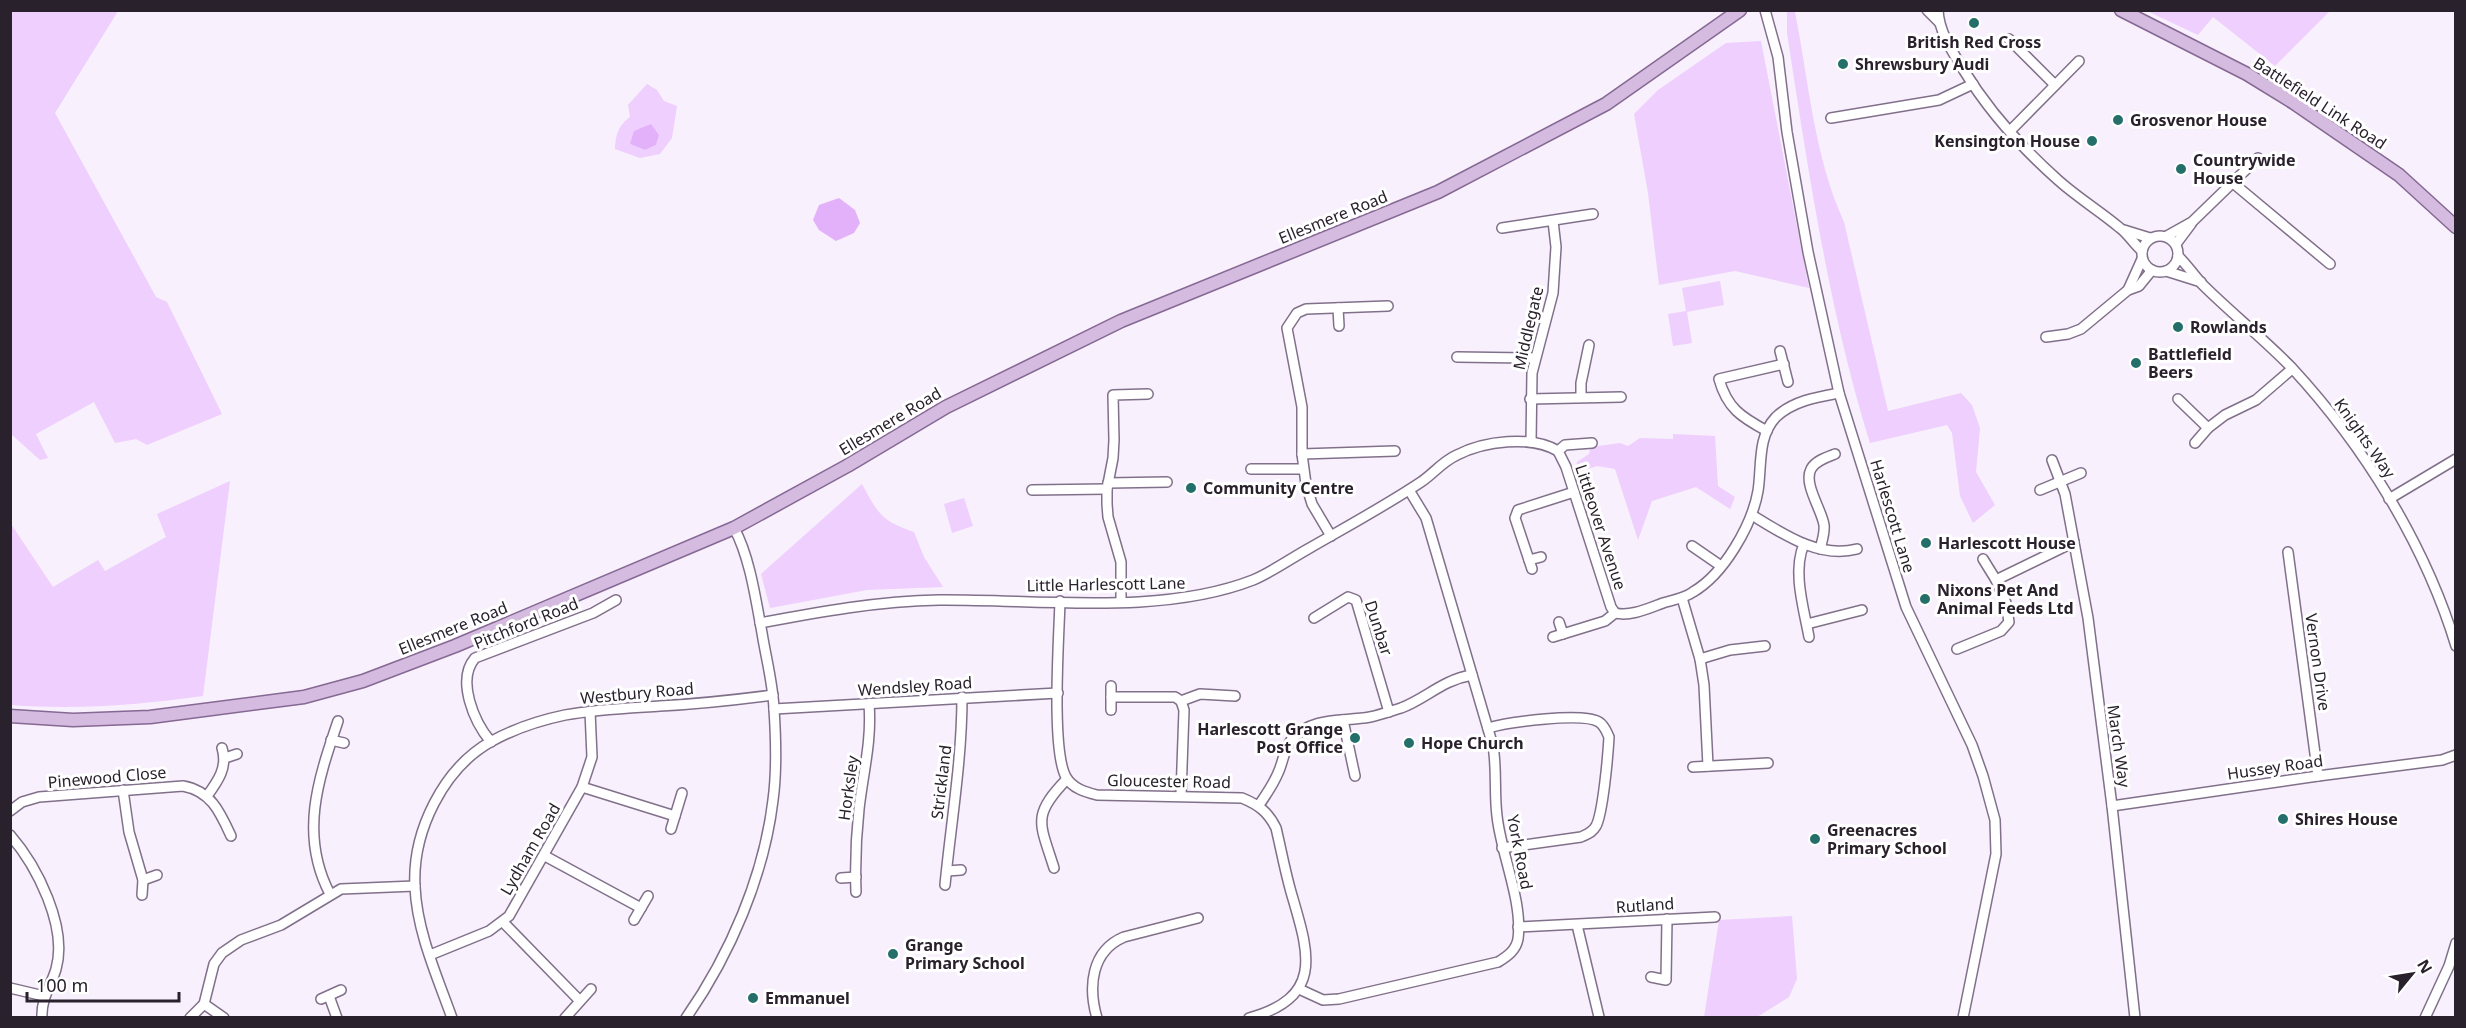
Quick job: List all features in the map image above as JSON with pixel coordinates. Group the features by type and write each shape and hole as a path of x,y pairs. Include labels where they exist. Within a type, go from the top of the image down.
{"main road":[{"name":"Ellesmere Road","path":"10,716 73,720 150,717 304,697 363,681 410,664 734,528 847,466 946,407 1030,363 1121,321 1438,192 1606,104 1740,10"},
{"name":"Battlefield Link Road","path":"2121,10 2247,74 2294,103 2399,175 2456,227"}],"street":[{"name":"Harlescott Lane","path":"1765,10 1778,57 1787,132 1808,252 1839,393 1906,607 1972,745 1995,820 1996,855 1963,1017"},
{"path":"1927,10 1939,22"},
{"path":"1938,10 1939,22 1951,49 1973,84 2010,131 2057,179 2121,229 2152,270 2139,286 2128,290 2081,329 2068,334 2046,337"},
{"path":"2009,39 2055,85"},
{"path":"2010,131 2079,61"},
{"path":"1831,118 1939,100 1973,84"},
{"path":"2176,244 2192,222 2258,158"},
{"path":"2233,183 2330,264"},
{"path":"1502,228 1593,214"},
{"name":"Middlegate","path":"1531,442 1530,399 1534,358 1553,293 1556,247 1552,221"},
{"path":"2167,236 2192,222"},
{"path":"2121,229 2150,238 2158,235 2167,236 2176,244 2178,256 2175,265 2166,271"},
{"path":"2128,290 2150,238"},
{"name":"Knights Way","path":"2178,256 2201,282 2292,369 2352,442 2389,499 2432,584 2456,646"},
{"name":"Knights Way","path":"2152,270 2166,271 2201,282"},
{"path":"1330,536 1312,504 1303,469 1302,407 1287,328 1297,313 1322,308 1388,306"},
{"path":"1338,308 1339,326"},
{"path":"1581,397 1581,383 1589,345"},
{"path":"1780,351 1788,382"},
{"path":"1457,357 1534,358"},
{"path":"1767,431 1743,418 1732,407 1723,395 1719,379 1784,364"},
{"path":"2195,443 2208,428 2231,411 2256,400 2292,369"},
{"path":"1559,622 1558,636 1605,621 1615,613 1627,614 1682,598 1701,587 1721,566 1737,544 1752,515 1758,490 1761,449 1767,431 1776,417 1790,407 1839,393"},
{"path":"1121,601 1121,562 1108,517 1107,486 1114,449 1113,395 1148,394"},
{"path":"1530,399 1622,397"},
{"path":"2178,399 2208,428"},
{"name":"Little Harlescott Lane","path":"760,623 825,610 884,603 938,600 1172,599 1226,589 1253,580 1330,536 1409,490 1458,454 1483,447 1531,442 1548,445 1558,451"},
{"path":"1558,451 1565,445 1592,443"},
{"path":"1302,454 1395,451"},
{"name":"Littleover Avenue","path":"1558,451 1566,466 1611,607 1615,613"},
{"path":"1820,549 1824,526 1813,495 1809,474 1811,467 1835,454"},
{"name":"March Way","path":"2052,459 2061,481 2088,618 2112,806 2135,1017"},
{"path":"2389,499 2456,459"},
{"path":"1251,469 1303,469"},
{"path":"2040,490 2081,473"},
{"path":"1032,490 1167,482"},
{"name":"York Road","path":"1299,989 1323,1000 1338,999 1498,962 1513,951 1518,941 1517,909 1502,848 1496,800 1496,765 1488,728 1426,518 1409,490"},
{"path":"1541,557 1531,565 1515,518 1518,510 1574,492"},
{"path":"1752,515 1804,544 1844,553 1857,549"},
{"path":"686,1017 722,961 741,917 763,851 773,800 773,695 760,623 741,544 734,528"},
{"path":"1996,580 2074,542"},
{"path":"1804,544 1799,562 1809,637"},
{"path":"1692,546 1721,566"},
{"name":"Vernon Drive","path":"2288,552 2318,776"},
{"path":"1957,649 2001,631 2009,622 2009,613 1996,580 1983,559"},
{"name":"Dunbar","path":"1314,618 1348,597 1356,600 1389,712"},
{"path":"1682,598 1700,659 1704,685 1708,766"},
{"name":"Pitchford Road","path":"490,742 477,722 472,705 466,673 469,664 483,653 605,607 616,600"},
{"path":"1054,868 1043,837 1041,816 1050,796 1067,779 1059,753 1060,601"},
{"name":"Pitchford Road","path":"605,607 611,617"},
{"path":"1807,624 1862,610"},
{"path":"1700,659 1745,647 1765,646"},
{"path":"1250,1017 1279,1008 1291,1000 1299,989 1306,962 1302,929 1276,828 1270,815 1258,805 1279,773 1290,741 1304,728 1320,722 1370,717 1389,712 1414,702 1443,683 1472,675"},
{"path":"1111,686 1111,710"},
{"name":"Wendsley Road","path":"774,709 1058,693"},
{"path":"1181,701 1200,694 1235,696"},
{"name":"Westbury Road","path":"452,1017 430,955 421,923 415,886 419,845 434,802 463,765 490,742 544,722 590,711 773,695"},
{"name":"Strickland","path":"945,885 951,819 962,744 962,697"},
{"path":"1111,697 1175,698 1181,701 1184,710 1181,795"},
{"name":"Horksley","path":"856,892 859,807 871,729 869,704"},
{"name":"Lydham Road","path":"430,955 489,931 509,916 582,787 592,757 590,711"},
{"path":"1488,728 1526,720 1585,718 1597,720 1605,727 1609,737 1599,816 1591,832 1581,837 1502,848"},
{"path":"1342,720 1355,776"},
{"path":"330,894 323,881 313,836 316,787 338,721"},
{"path":"332,740 344,743"},
{"path":"231,836 216,806 207,796 216,783 224,753 237,754"},
{"name":"Hussey Road","path":"2112,806 2442,760 2456,755"},
{"name":"Hussey Road","path":"2442,760 2456,765"},
{"path":"1693,767 1768,763"},
{"name":"Gloucester Road","path":"1067,779 1083,791 1097,795 1228,796 1242,798 1258,805"},
{"name":"Pinewood Close","path":"10,812 22,802 39,797 123,790 183,786 207,796"},
{"path":"582,787 675,816"},
{"path":"123,790 129,832 143,880 142,895"},
{"path":"671,829 682,793"},
{"path":"215,826 224,822"},
{"path":"10,835 40,882 56,923 57,967 44,996 42,1017"},
{"path":"544,856 641,908"},
{"path":"947,871 961,870"},
{"path":"143,880 157,875"},
{"path":"841,878 856,877"},
{"path":"190,1017 204,1004 214,964 222,953 241,940 281,925 330,894 352,887 415,886"},
{"path":"634,920 648,896"},
{"name":"Rutland","path":"1518,927 1715,917"},
{"path":"1097,1017 1091,982 1103,951 1114,941 1124,937 1198,918"},
{"path":"1651,977 1670,981 1667,919"},
{"path":"503,922 580,1001"},
{"path":"1577,925 1599,1017"},
{"path":"2425,1017 2449,966 2456,943"},
{"path":"10,988 44,996"},
{"path":"565,1017 591,989"},
{"path":"337,1017 325,997 341,990"},
{"path":"204,1004 226,1015"}],"shaded area":[{"path":"11,10 118,11 55,113 156,297 167,302 222,414 147,445 136,439 115,443 94,402 36,434 48,458 40,460 11,434"},
{"path":"2147,11 2330,11 2275,66 2213,17 2198,35"},
{"path":"1787,12 1795,12 1819,145 1844,222 1888,411 1961,393 1972,405 1980,428 1976,472 1995,505 1973,523 1960,496 1952,433 1947,425 1870,443 1831,292 1803,136 1787,33"},
{"path":"1761,41 1809,288 1735,271 1659,285 1648,193 1634,114 1658,90 1726,43"},
{"path":"647,84 657,90 664,101 677,106 672,138 660,154 640,158 615,149 618,131 630,117 628,105","holes":["650,124 659,135 656,145 645,150 630,144"]},
{"path":"651,124 659,135 656,145 645,150 630,144 634,131"},
{"path":"839,198 855,210 860,223 854,233 836,241 819,230 813,220 819,205"},
{"path":"1720,281 1724,305 1687,312 1692,343 1673,346 1668,314 1686,311 1682,288"},
{"path":"1673,434 1715,436 1718,486 1735,497 1730,509 1696,487 1652,501 1638,540 1615,469 1597,466 1575,473 1577,462 1589,454 1591,447 1620,443 1628,446 1640,438 1673,439"},
{"path":"230,481 203,696 107,706 11,705 11,524 53,587 98,560 105,571 166,537 157,514"},
{"path":"862,484 872,503 882,515 895,524 914,532 924,557 943,587 867,590 770,608 761,574"},
{"path":"964,498 973,526 952,533 944,504"},
{"path":"1792,916 1797,979 1789,997 1757,1017 1704,1017 1719,920"}],"place":[{"name":"British Red Cross","path":"1974,23"},
{"name":"Shrewsbury Audi","path":"1843,64"},
{"name":"Grosvenor House","path":"2118,120"},
{"name":"Kensington House","path":"2092,141"},
{"name":"Countrywide House","path":"2181,169"},
{"name":"Rowlands","path":"2178,327"},
{"name":"Battlefield Beers","path":"2136,363"},
{"name":"Community Centre","path":"1191,488"},
{"name":"Harlescott House","path":"1926,543"},
{"name":"Nixons Pet And Animal Feeds Ltd","path":"1925,599"},
{"name":"Harlescott Grange Post Office","path":"1355,738"},
{"name":"Hope Church","path":"1409,743"},
{"name":"Shires House","path":"2283,819"},
{"name":"Greenacres Primary School","path":"1815,839"},
{"name":"Grange Primary School","path":"893,954"},
{"name":"Emmanuel","path":"753,998"}]}
